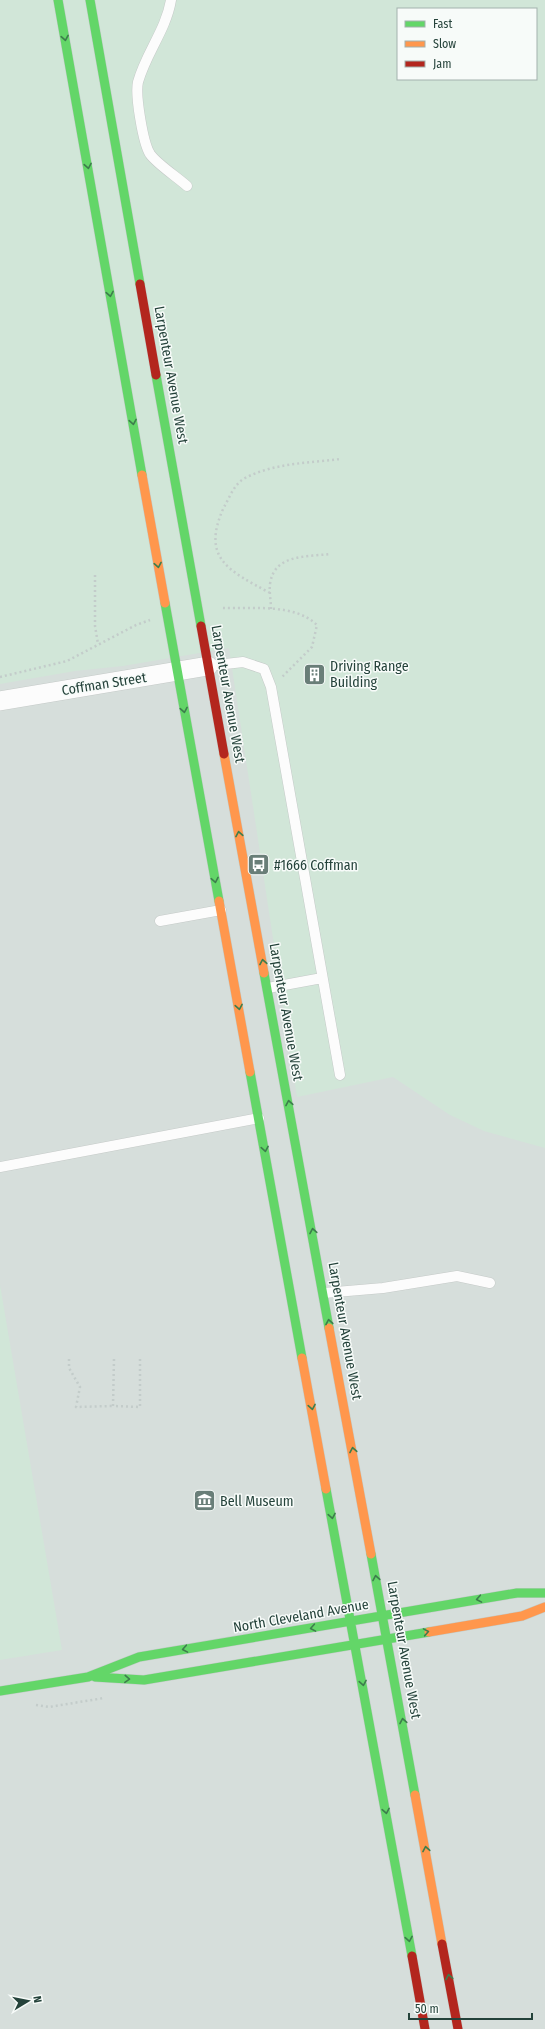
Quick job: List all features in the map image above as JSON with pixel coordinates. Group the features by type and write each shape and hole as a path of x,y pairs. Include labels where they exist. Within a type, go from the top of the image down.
{"main road":[{"path":"58,0 259,1118 292,1277 351,1621 425,2029"},
{"name":"Larpenteur Avenue West","path":"90,0 208,666 384,1616 458,2029"},
{"path":"307,1273 320,1270"},
{"name":"North Cleveland Avenue","path":"88,1677 139,1657 517,1593 545,1593"},
{"name":"North Cleveland Avenue","path":"0,1691 88,1677 144,1680 522,1616 545,1606"}],"street":[{"name":"Coffman Street","path":"0,701 208,666"}],"lane":[{"path":"171,0 164,28 138,83 138,93 146,144 150,155 187,186"},
{"path":"208,666 243,662 264,669 271,687 340,1075"},
{"path":"160,921 221,910"},
{"path":"268,988 322,978"},
{"path":"0,1167 259,1118"},
{"path":"324,1292 383,1288 457,1276 490,1283"}],"path":[{"path":"270,593 243,578 223,562 217,553 215,541 216,528 233,489 244,479 264,470 281,466 340,459"},
{"path":"271,609 270,584 277,566 294,559 330,554"},
{"path":"95,576 95,626 98,644"},
{"path":"223,608 271,609 301,614 309,617 318,625 312,647 271,687"},
{"path":"0,677 67,661 98,644 152,619"},
{"path":"69,1359 69,1368 80,1387 76,1407 140,1407 140,1359"},
{"path":"113,1406 114,1359"}],"shaded area":[{"path":"0,0 545,0 545,2029 0,2029"}],"green space":[{"path":"0,0 545,0 545,1148 484,1131 450,1115 393,1077 297,1097 229,648 123,666 75,671 0,684"},
{"path":"0,1285 62,1650 0,1660"}],"traffic: fast":[{"path":"58,0 142,475"},
{"path":"90,0 140,284"},
{"path":"156,375 201,626"},
{"path":"165,603 219,901"},
{"path":"264,973 329,1328"},
{"path":"250,1072 302,1358"},
{"path":"326,1489 412,1956"},
{"path":"371,1554 415,1795"},
{"path":"0,1691 88,1677 139,1657 517,1593 545,1593"},
{"path":"95,1677 144,1680 429,1632"}],"traffic: slow":[{"path":"142,475 165,603"},
{"path":"224,754 264,973"},
{"path":"219,901 250,1072"},
{"path":"329,1328 371,1554"},
{"path":"302,1358 326,1489"},
{"path":"429,1632 522,1616 545,1607"},
{"path":"415,1795 442,1944"}],"traffic: jam":[{"path":"140,284 156,375"},
{"path":"201,626 224,754"},
{"path":"442,1944 458,2029"},
{"path":"412,1956 425,2029"}],"place":[{"name":"Driving Range Building","path":"314,674"},
{"name":"#1666 Coffman","path":"258,865"},
{"name":"Bell Museum","path":"205,1501"}]}
